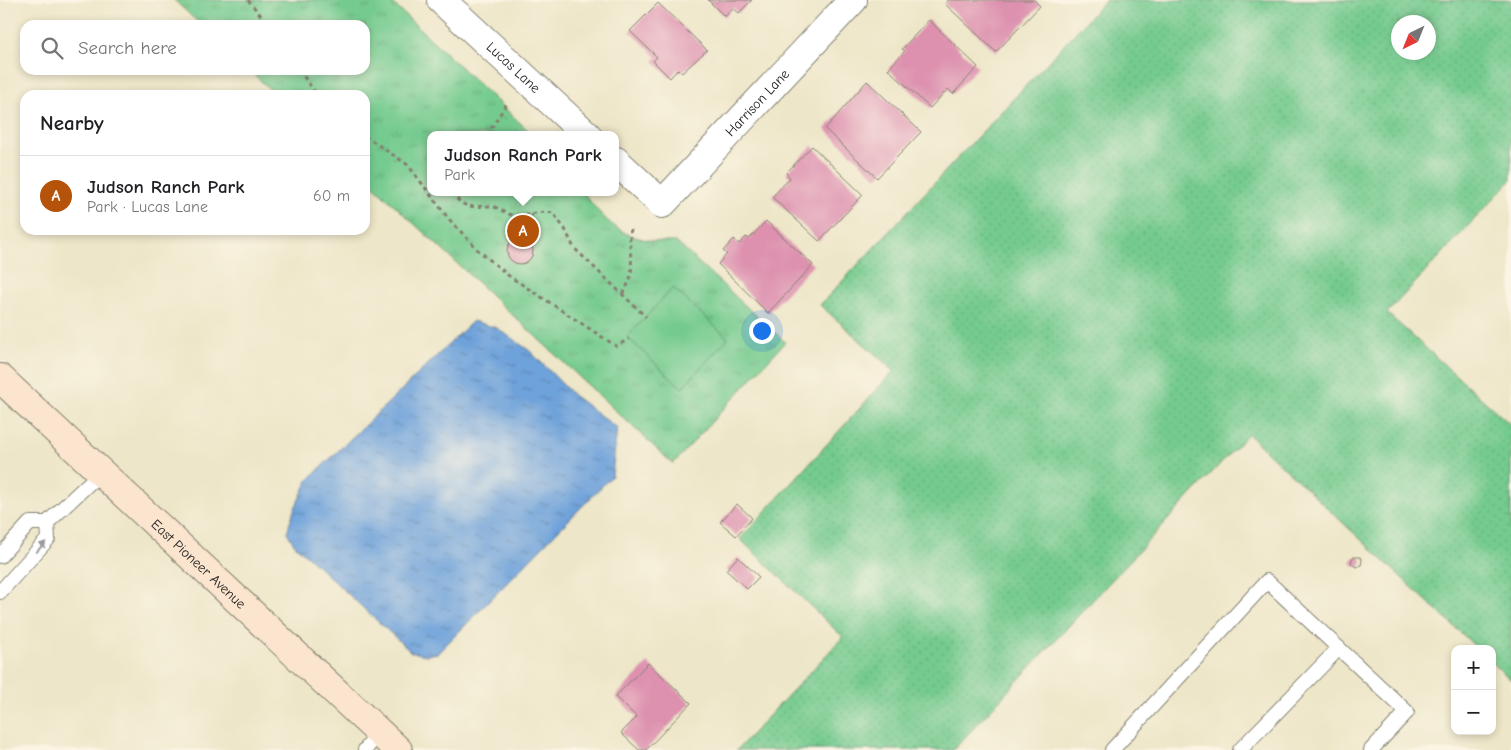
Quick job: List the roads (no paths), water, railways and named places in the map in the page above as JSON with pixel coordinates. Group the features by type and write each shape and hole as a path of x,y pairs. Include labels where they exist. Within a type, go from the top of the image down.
{"street":[{"name":"Lucas Lane","path":"441,0 583,131"},
{"name":"Harrison Lane","path":"619,165 662,204 853,0"},
{"name":"East Pioneer Avenue","path":"0,378 101,472 380,744"}],"lane":[{"path":"0,556 30,523 47,523 101,472"},
{"path":"0,592 48,539 47,523"},
{"path":"10,545 28,562"},
{"path":"1112,750 1267,581 1407,712 1371,750"},
{"path":"1240,750 1339,648"}],"water":[{"path":"473,321 497,328 530,351 574,396 617,428 612,476 438,653 426,655 411,652 294,544 287,532 294,510 308,480"}],"place":[{"name":"Judson Ranch Park","path":"523,231"}]}
